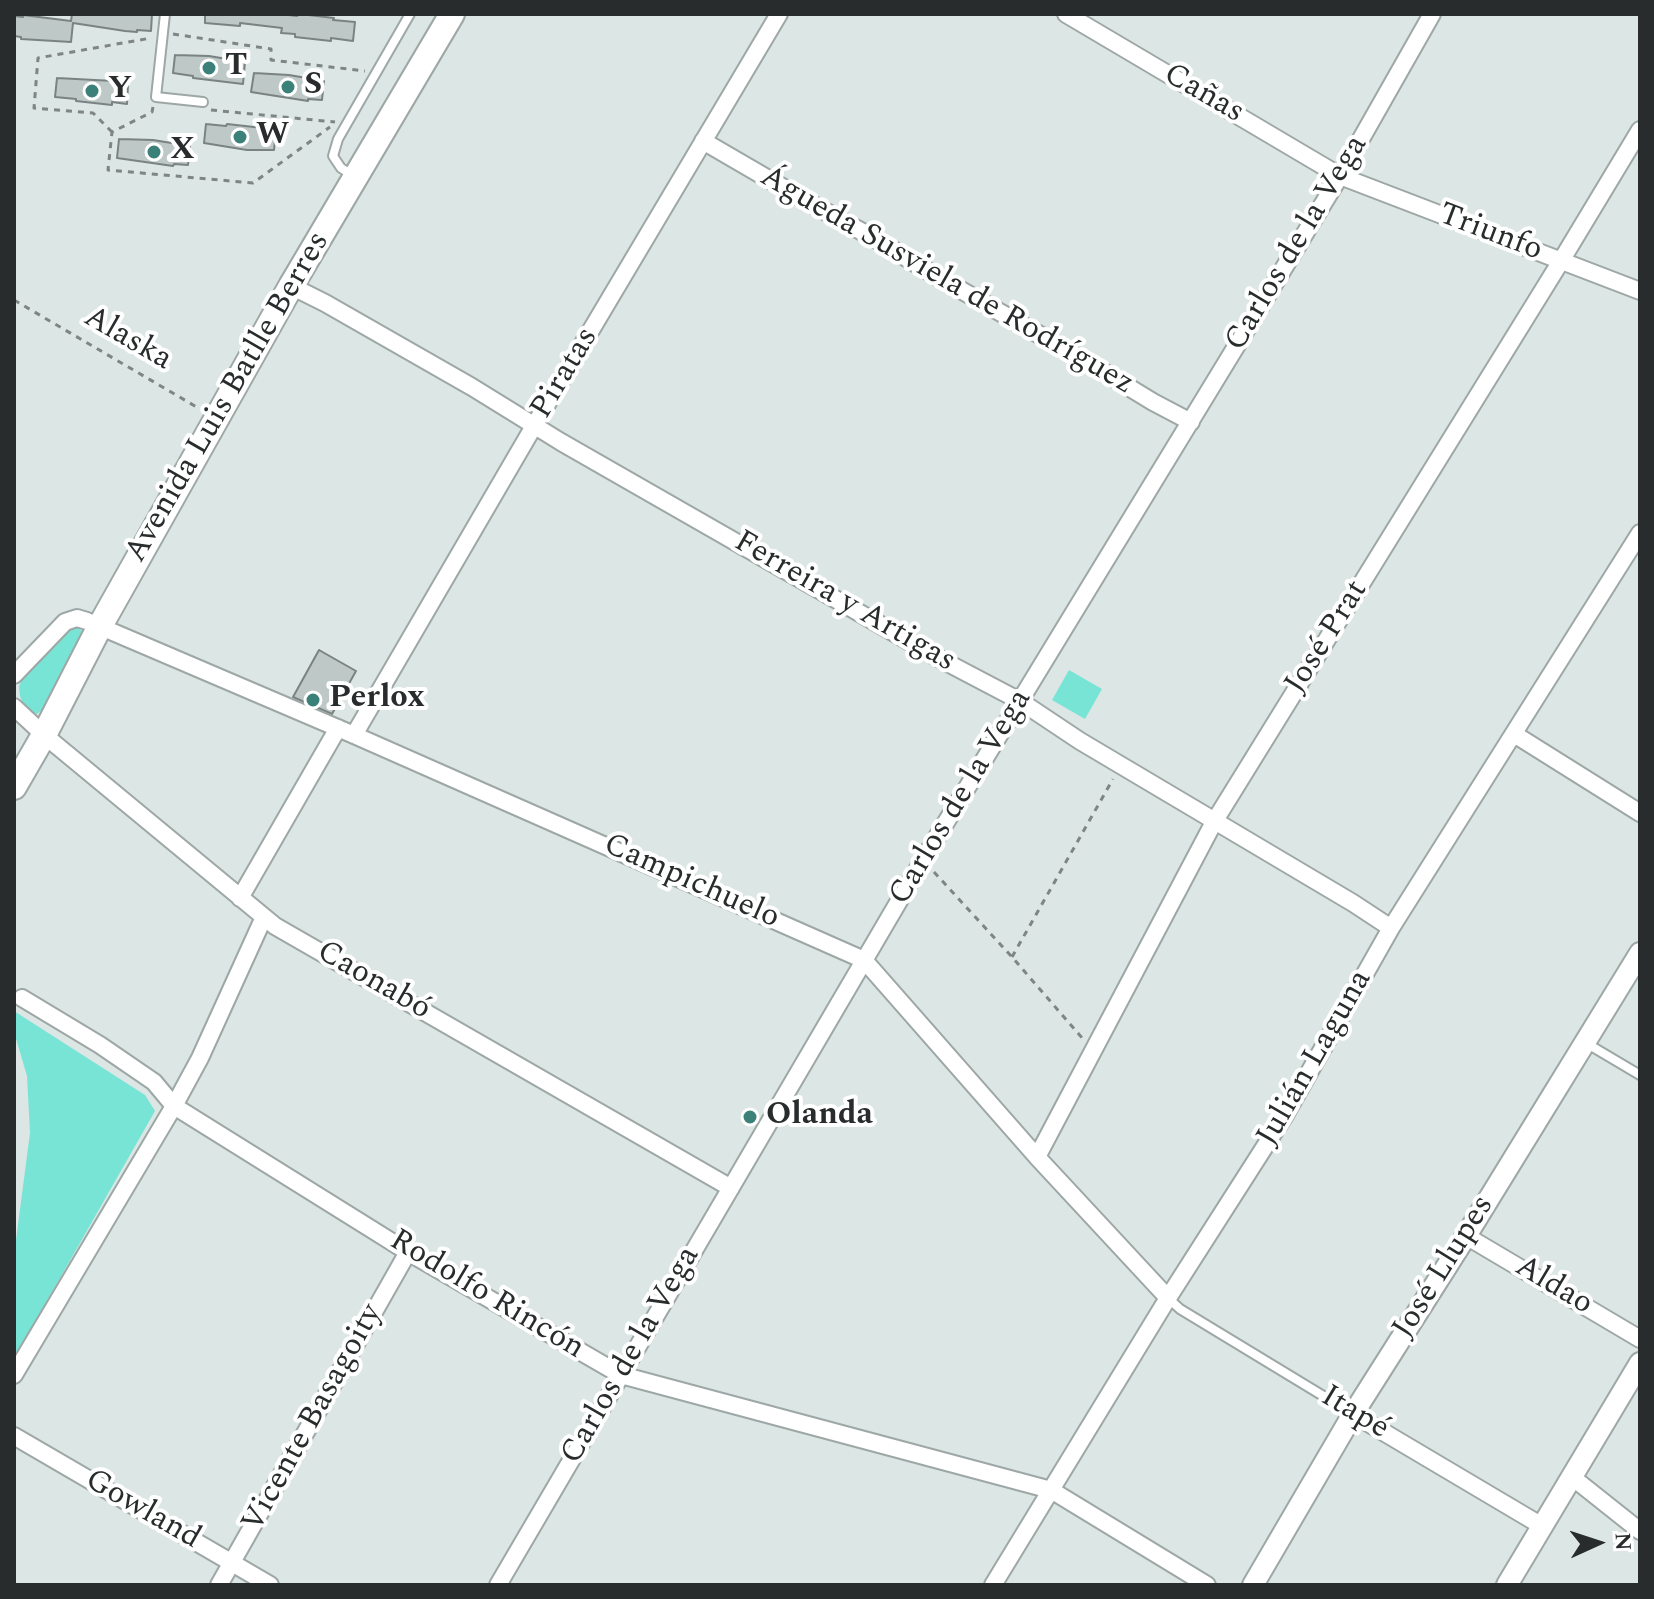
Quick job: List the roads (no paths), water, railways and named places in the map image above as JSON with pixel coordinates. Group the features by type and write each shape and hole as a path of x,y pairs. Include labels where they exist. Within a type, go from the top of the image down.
{"main road":[{"name":"Avenida Luis Batlle Berres","path":"14,787 100,626 291,286 452,14"}],"street":[{"name":"Piratas","path":"240,898 534,426 779,14"},
{"name":"Cañas","path":"1066,14 1340,176"},
{"name":"Carlos de la Vega","path":"498,1585 923,860 1340,176 1432,14"},
{"name":"José Prat","path":"1037,1157 1214,822 1640,130"},
{"name":"Águeda Susviela de Rodríguez","path":"703,141 1191,422"},
{"name":"Triunfo","path":"1340,176 1640,291"},
{"name":"Ferreira y Artigas","path":"291,286 472,387 534,426 940,659 1020,701 1080,741 1391,928"},
{"name":"Julián Laguna","path":"993,1585 1168,1298 1285,1115 1391,928 1640,533"},
{"path":"14,675 65,622 77,618 100,626"},
{"name":"Campichuelo","path":"100,626 864,960 1037,1157 1168,1298"},
{"path":"14,707 44,735"},
{"path":"1514,734 1640,813"},
{"name":"Caonabó","path":"44,735 264,917 731,1188"},
{"path":"14,1375 174,1106 200,1058 264,917"},
{"name":"José Llupes","path":"1253,1585 1353,1414 1640,953"},
{"name":"Rodolfo Rincón","path":"22,998 154,1082 174,1106 408,1252 621,1375 1051,1490 1207,1585"},
{"name":"Aldao","path":"1466,1236 1640,1339"},
{"name":"Vicente Basagoity","path":"219,1585 408,1252"},
{"path":"1507,1585 1640,1363"},
{"name":"Itapé","path":"1353,1414 1542,1526"},
{"name":"Gowland","path":"14,1436 270,1585"},
{"path":"1572,1477 1640,1531"}],"lane":[{"path":"165,14 156,97 203,102"},
{"path":"356,177 341,168 333,156 338,139 410,14"},
{"path":"1585,1042 1640,1075"},
{"name":"Itapé","path":"1168,1298 1180,1309 1353,1414"}],"place":[{"name":"T","path":"209,68"},
{"name":"S","path":"288,87"},
{"name":"Y","path":"92,91"},
{"name":"W","path":"240,137"},
{"name":"X","path":"154,152"},
{"name":"Perlox","path":"313,700"},
{"name":"Olanda","path":"750,1117"}]}
